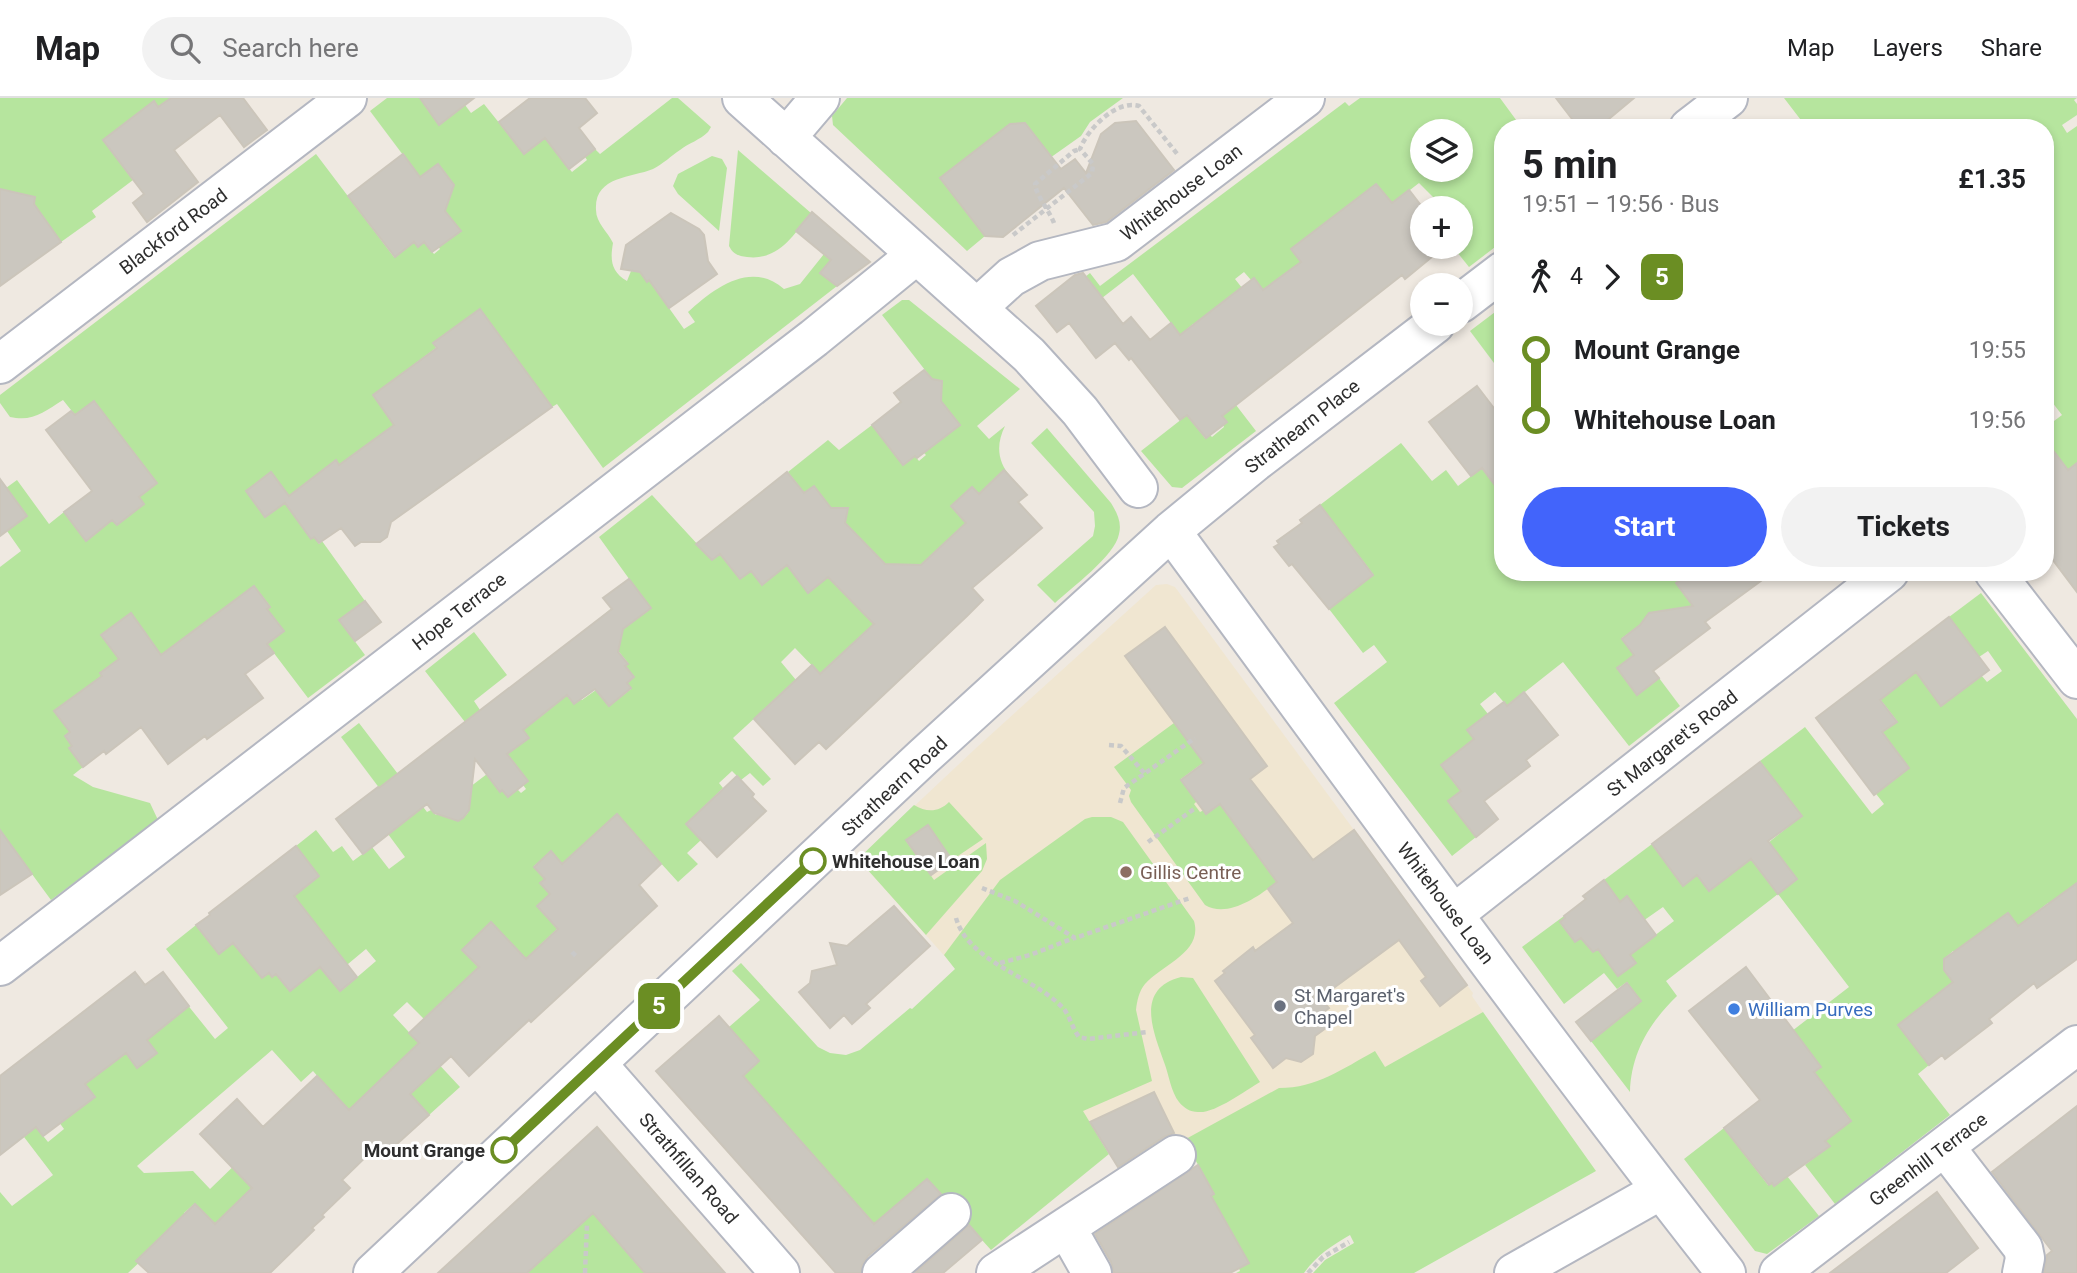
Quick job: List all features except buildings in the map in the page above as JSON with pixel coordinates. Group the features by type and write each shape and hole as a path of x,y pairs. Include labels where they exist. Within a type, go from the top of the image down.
{"street":[{"name":"Blackford Road","path":"0,363 347,98"},
{"path":"742,98 1029,355 1063,392 1138,488"},
{"path":"786,138 820,98"},
{"name":"Whitehouse Loan","path":"978,307 997,288 1026,267 1066,253 1094,249 1116,242 1305,98"},
{"path":"1701,119 1728,98"},
{"name":"Hope Terrace","path":"0,966 814,338 916,255"},
{"path":"1473,294 1494,278"},
{"name":"Strathearn Place","path":"1171,531 1255,462 1418,336"},
{"name":"Whitehouse Loan","path":"1171,531 1454,914 1726,1273"},
{"name":"Strathearn Road","path":"373,1273 923,757 1171,531"},
{"name":"St Margaret's Road","path":"1454,914 1878,581"},
{"path":"2001,581 2077,679"},
{"name":"Greenhill Terrace","path":"1779,1273 2077,1045"},
{"name":"Strathfillan Road","path":"597,1064 780,1273"},
{"path":"1945,1147 2023,1248 2025,1258 2022,1273"},
{"path":"996,1273 1176,1155"},
{"path":"1514,1273 1661,1190"},
{"path":"882,1273 951,1213"},
{"path":"1066,1227 1092,1273"}],"path":[{"path":"1066,253 1048,207 1035,191 1036,182 1080,149 1090,130 1121,107 1133,104 1139,106 1197,179"},
{"path":"1004,242 1092,173 1093,164 1080,149"},
{"path":"1120,803 1124,788 1195,738"},
{"path":"1109,745 1121,746 1145,774"},
{"path":"1148,842 1194,809"},
{"path":"982,888 1015,901 1075,938"},
{"path":"999,963 1030,955 1190,898"},
{"path":"956,918 968,942 1062,1008 1075,1032 1083,1039 1148,1032"},
{"path":"585,1273 587,1224"},
{"path":"1308,1273 1322,1257 1349,1242"}],"shaded area":[{"name":"Gillis Centre","path":"1167,584 1175,587 1392,885 1395,885 1405,899 1403,900 1473,993 1472,996 1483,1012 1226,1155 1175,1137 1116,1164 1082,1110 858,859 1156,585"}],"green space":[{"path":"0,98 171,98 158,107 154,102 103,140 133,180 92,211 96,217 61,242 34,204 35,197 15,192 14,199 0,193"},
{"path":"387,98 420,98 439,124 465,105 471,113 484,104 524,154 545,138 572,172 587,160 585,157 595,149 600,154 672,98 678,98 711,127 708,132 653,169 607,184 597,199 597,215 613,243 612,260 618,274 627,281 631,271 640,272 649,280 684,329 695,322 688,312 721,287 746,277 759,277 784,289 800,284 824,254 831,260 820,273 837,286 603,468 557,404 552,407 480,309 433,343 436,348 373,395 403,436 314,537 319,544 322,541 365,601 339,620 365,655 308,698 267,644 283,631 267,609 270,606 254,586 182,640 163,658 131,614 101,635 119,659 100,673 105,680 75,696 55,711 70,732 65,737 72,746 69,748 83,767 73,775 93,787 150,803 158,820 51,900 7,840 0,844 0,567 21,551 7,531 27,516 6,488 17,480 49,524 64,512 86,540 112,520 117,525 144,504 139,497 157,483 94,401 75,415 63,400 38,415 18,418 10,417 0,403 0,395 316,154 394,257 393,237 424,242 434,254 440,249 417,219 460,231 370,111","holes":["271,472 290,499 265,517 246,491"]},
{"path":"847,98 1123,98 1090,122 1081,136 1040,165 1045,149 1025,123 1010,124 941,178 985,236 967,251 833,125 832,116"},
{"path":"1360,98 1500,98 1515,119 1494,119 1494,248 1469,267 1463,259 1473,259 1473,196 1432,196 1419,183 1388,207 1385,204 1385,195 1376,184 1292,249 1301,262 1308,263 1289,284 1282,276 1263,290 1254,278 1251,280 1244,272 1235,279 1250,298 1202,337 1193,324 1180,335 1133,274 1102,298 1085,277 1090,273 1100,286 1345,102 1349,106"},
{"path":"1784,98 2077,98 2074,100 2077,104 2077,115 2062,125 2067,133 2077,126 2077,463 2070,473 2054,452 2054,421 2062,415 2054,405 2054,119 1800,119"},
{"path":"738,150 811,213 784,245 768,255 741,256 734,253 729,246"},
{"path":"712,156 722,159 727,168 719,231 678,194 673,186 678,174"},
{"path":"902,300 909,300 1020,389 977,426 989,439 1005,426 999,453 1011,477 997,489 991,482 979,494 972,487 952,506 975,531 937,551 891,592 872,551 866,545 832,574 842,508 831,508 814,486 804,493 788,472 828,440 839,450 872,425 903,465 915,456 919,461 926,455 922,451 937,395 932,379 882,315"},
{"path":"1494,313 1494,363 1473,335 1473,329"},
{"path":"1236,405 1256,431 1182,488 1172,487 1141,451 1187,415 1205,438 1210,435 1212,437 1224,427 1226,422 1222,416"},
{"path":"1047,428 1111,503 1120,526 1116,543 1110,552 1055,603 1037,585 1093,536 1095,526 1094,512 1031,443"},
{"path":"1401,443 1432,481 1446,470 1458,486 1482,468 1494,484 1494,581 1679,581 1676,583 1696,610 1649,613 1640,625 1622,638 1635,655 1637,694 1659,678 1680,706 1629,746 1563,662 1507,706 1495,692 1480,704 1488,714 1467,730 1474,739 1441,765 1455,784 1465,777 1470,784 1448,801 1476,837 1452,856 1334,703 1387,662 1374,645 1363,653 1329,609 1373,574 1320,505"},
{"path":"652,495 712,560 720,554 740,579 751,571 762,585 787,565 809,592 828,577 915,666 907,673 878,641 823,677 795,648 781,662 796,680 733,738 771,779 763,786 750,773 741,780 732,771 719,783 723,788 686,824 701,840 687,853 698,864 678,882 617,815 588,892 551,852 534,866 545,879 541,883 550,894 558,928 510,974 492,944 502,934 491,922 462,950 491,980 424,1019 407,1002 393,1015 460,1087 429,1115 390,1072 355,1116 341,1101 337,1103 313,1071 301,1082 272,1050 137,1166 144,1173 193,1171 210,1189 242,1158 262,1178 233,1206 233,1214 210,1227 211,1220 194,1204 184,1213 187,1216 160,1237 163,1240 128,1273 0,1273 0,1192 12,1206 53,1175 24,1137 36,1127 48,1142 64,1129 46,1104 55,1097 70,1116 95,1097 83,1086 94,1012 137,1068 156,1053 146,1039 174,1018 167,1009 178,993 215,1039 228,1028 166,949 196,925 219,954 233,943 262,978 269,973 272,977 276,974 290,991 294,896 319,876 296,846 316,830 333,852 342,846 353,861 372,847 389,869 405,857 388,834 404,821 341,737 359,723 427,812 431,810 436,815 442,810 448,818 459,820 467,814 469,808 462,793 487,774 500,791 517,789 521,793 526,789 523,785 527,782 501,747 517,746 529,738 523,730 509,688 531,671 546,690 557,682 582,700 596,690 609,706 631,689 627,683 634,677 625,666 628,663 595,622 612,608 650,608 599,537","holes":["366,949 376,961 341,991 330,979"]},
{"path":"1981,593 2077,719 2077,891 2066,927 2048,903 2018,926 1965,953 1953,951 1944,959 1944,970 1953,982 1898,1025 1929,1065 1918,1074 1950,1115 1835,1204 1805,1165 1829,1146 1825,1141 1851,1120 1840,1106 1817,1124 1806,1079 1820,1067 1792,1031 1849,987 1778,894 1666,981 1677,996 1658,1016 1638,1051 1630,1092 1591,1041 1641,1001 1627,982 1617,989 1604,973 1564,1004 1522,947 1564,916 1560,923 1575,942 1581,938 1593,952 1598,949 1618,976 1635,963 1630,954 1674,921 1663,907 1643,921 1627,897 1620,902 1604,880 1652,844 1683,886 1697,875 1709,891 1801,817 1760,761 1805,727 1872,814 1884,804 1848,758 1890,783 1909,768 1882,732 1897,721 1866,681 1889,663 1904,682 1916,672 1941,706 1981,675 1987,682 2002,671 1988,651 1979,657 1949,617"},
{"path":"474,632 507,675 474,701 480,710 465,722 425,671"},
{"path":"1174,723 1186,738 1215,754 1181,779 1197,801 1194,804 1200,812 1204,810 1207,814 1218,801 1277,882 1233,908 1214,909 1205,905 1131,802 1131,790 1114,767"},
{"path":"949,802 983,839 952,860 928,825 906,841 934,880 986,843 987,859 982,871 926,935 858,859 914,805 933,810"},
{"path":"1111,817 1123,822 1194,921 1193,941 1180,957 1145,984 1138,1000 1136,1010 1152,1081 1083,1111 1109,1154 991,1250 927,1179 875,1225 743,1076 729,1027 760,1000 732,971 741,963 818,1047 830,1053 846,1055 860,1050 912,1009 955,969 944,955 1000,880 1085,819"},
{"path":"1181,977 1193,978 1260,1082 1205,1112 1190,1110 1176,1098 1152,1025 1151,1012 1157,991"},
{"path":"1483,1012 1596,1171 1414,1273 1313,1273 1325,1260 1354,1243 1350,1235 1325,1251 1304,1273 1236,1273 1240,1271 1211,1196 1214,1193 1184,1140 1279,1088 1317,1081 1375,1051 1385,1067"},
{"path":"1724,1128 1768,1185 1772,1183 1775,1186 1787,1176 1819,1216 1767,1254 1755,1251 1684,1159"},
{"path":"588,1200 598,1219 645,1273 527,1273 587,1219"}],"bus line":[{"name":"5","path":"504,1150 813,861"}],"place":[{"name":"Whitehouse Loan","path":"813,861"},
{"name":"Gillis Centre","path":"1126,872"},
{"name":"St Margaret's Chapel","path":"1280,1006"},
{"name":"William Purves","path":"1734,1009"},
{"name":"Mount Grange","path":"504,1150"}]}
